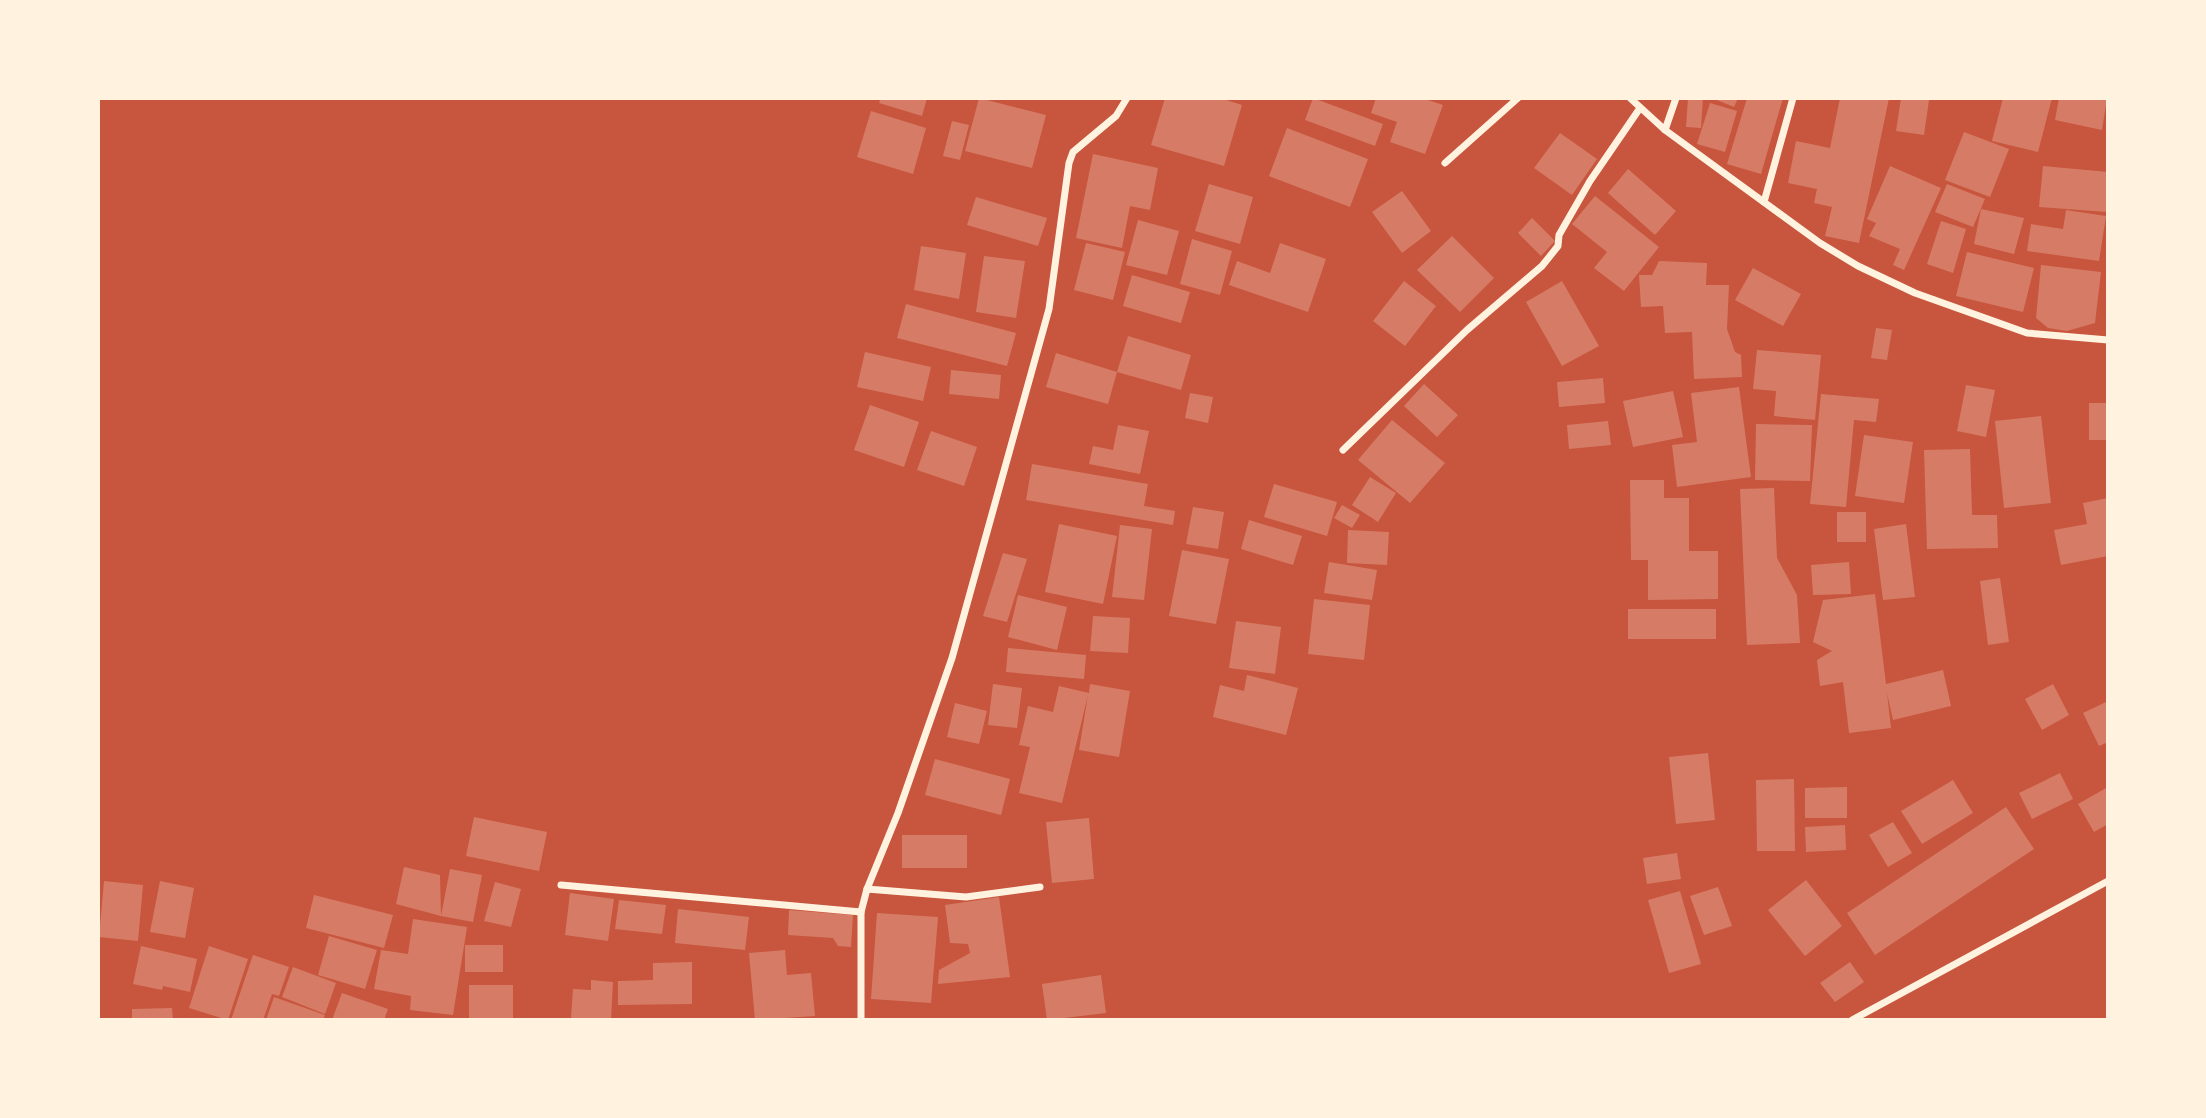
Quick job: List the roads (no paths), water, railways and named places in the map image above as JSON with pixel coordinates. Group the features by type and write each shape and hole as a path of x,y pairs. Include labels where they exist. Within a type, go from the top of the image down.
{"street":[{"path":"861,1020 861,912 960,631 1049,309 1069,163 1073,152 1116,117 1127,98"},
{"path":"1445,163 1518,98"},
{"path":"1630,98 1665,130 1820,243 1858,266 1915,293 2027,333 2108,340"},
{"path":"1665,130 1676,98"},
{"path":"1764,202 1793,98"},
{"path":"1343,450 1466,330 1542,266 1558,246 1563,228 1640,108"},
{"path":"1852,1020 2108,881"},
{"path":"561,885 861,912"},
{"path":"867,889 966,897 1040,887"}]}
